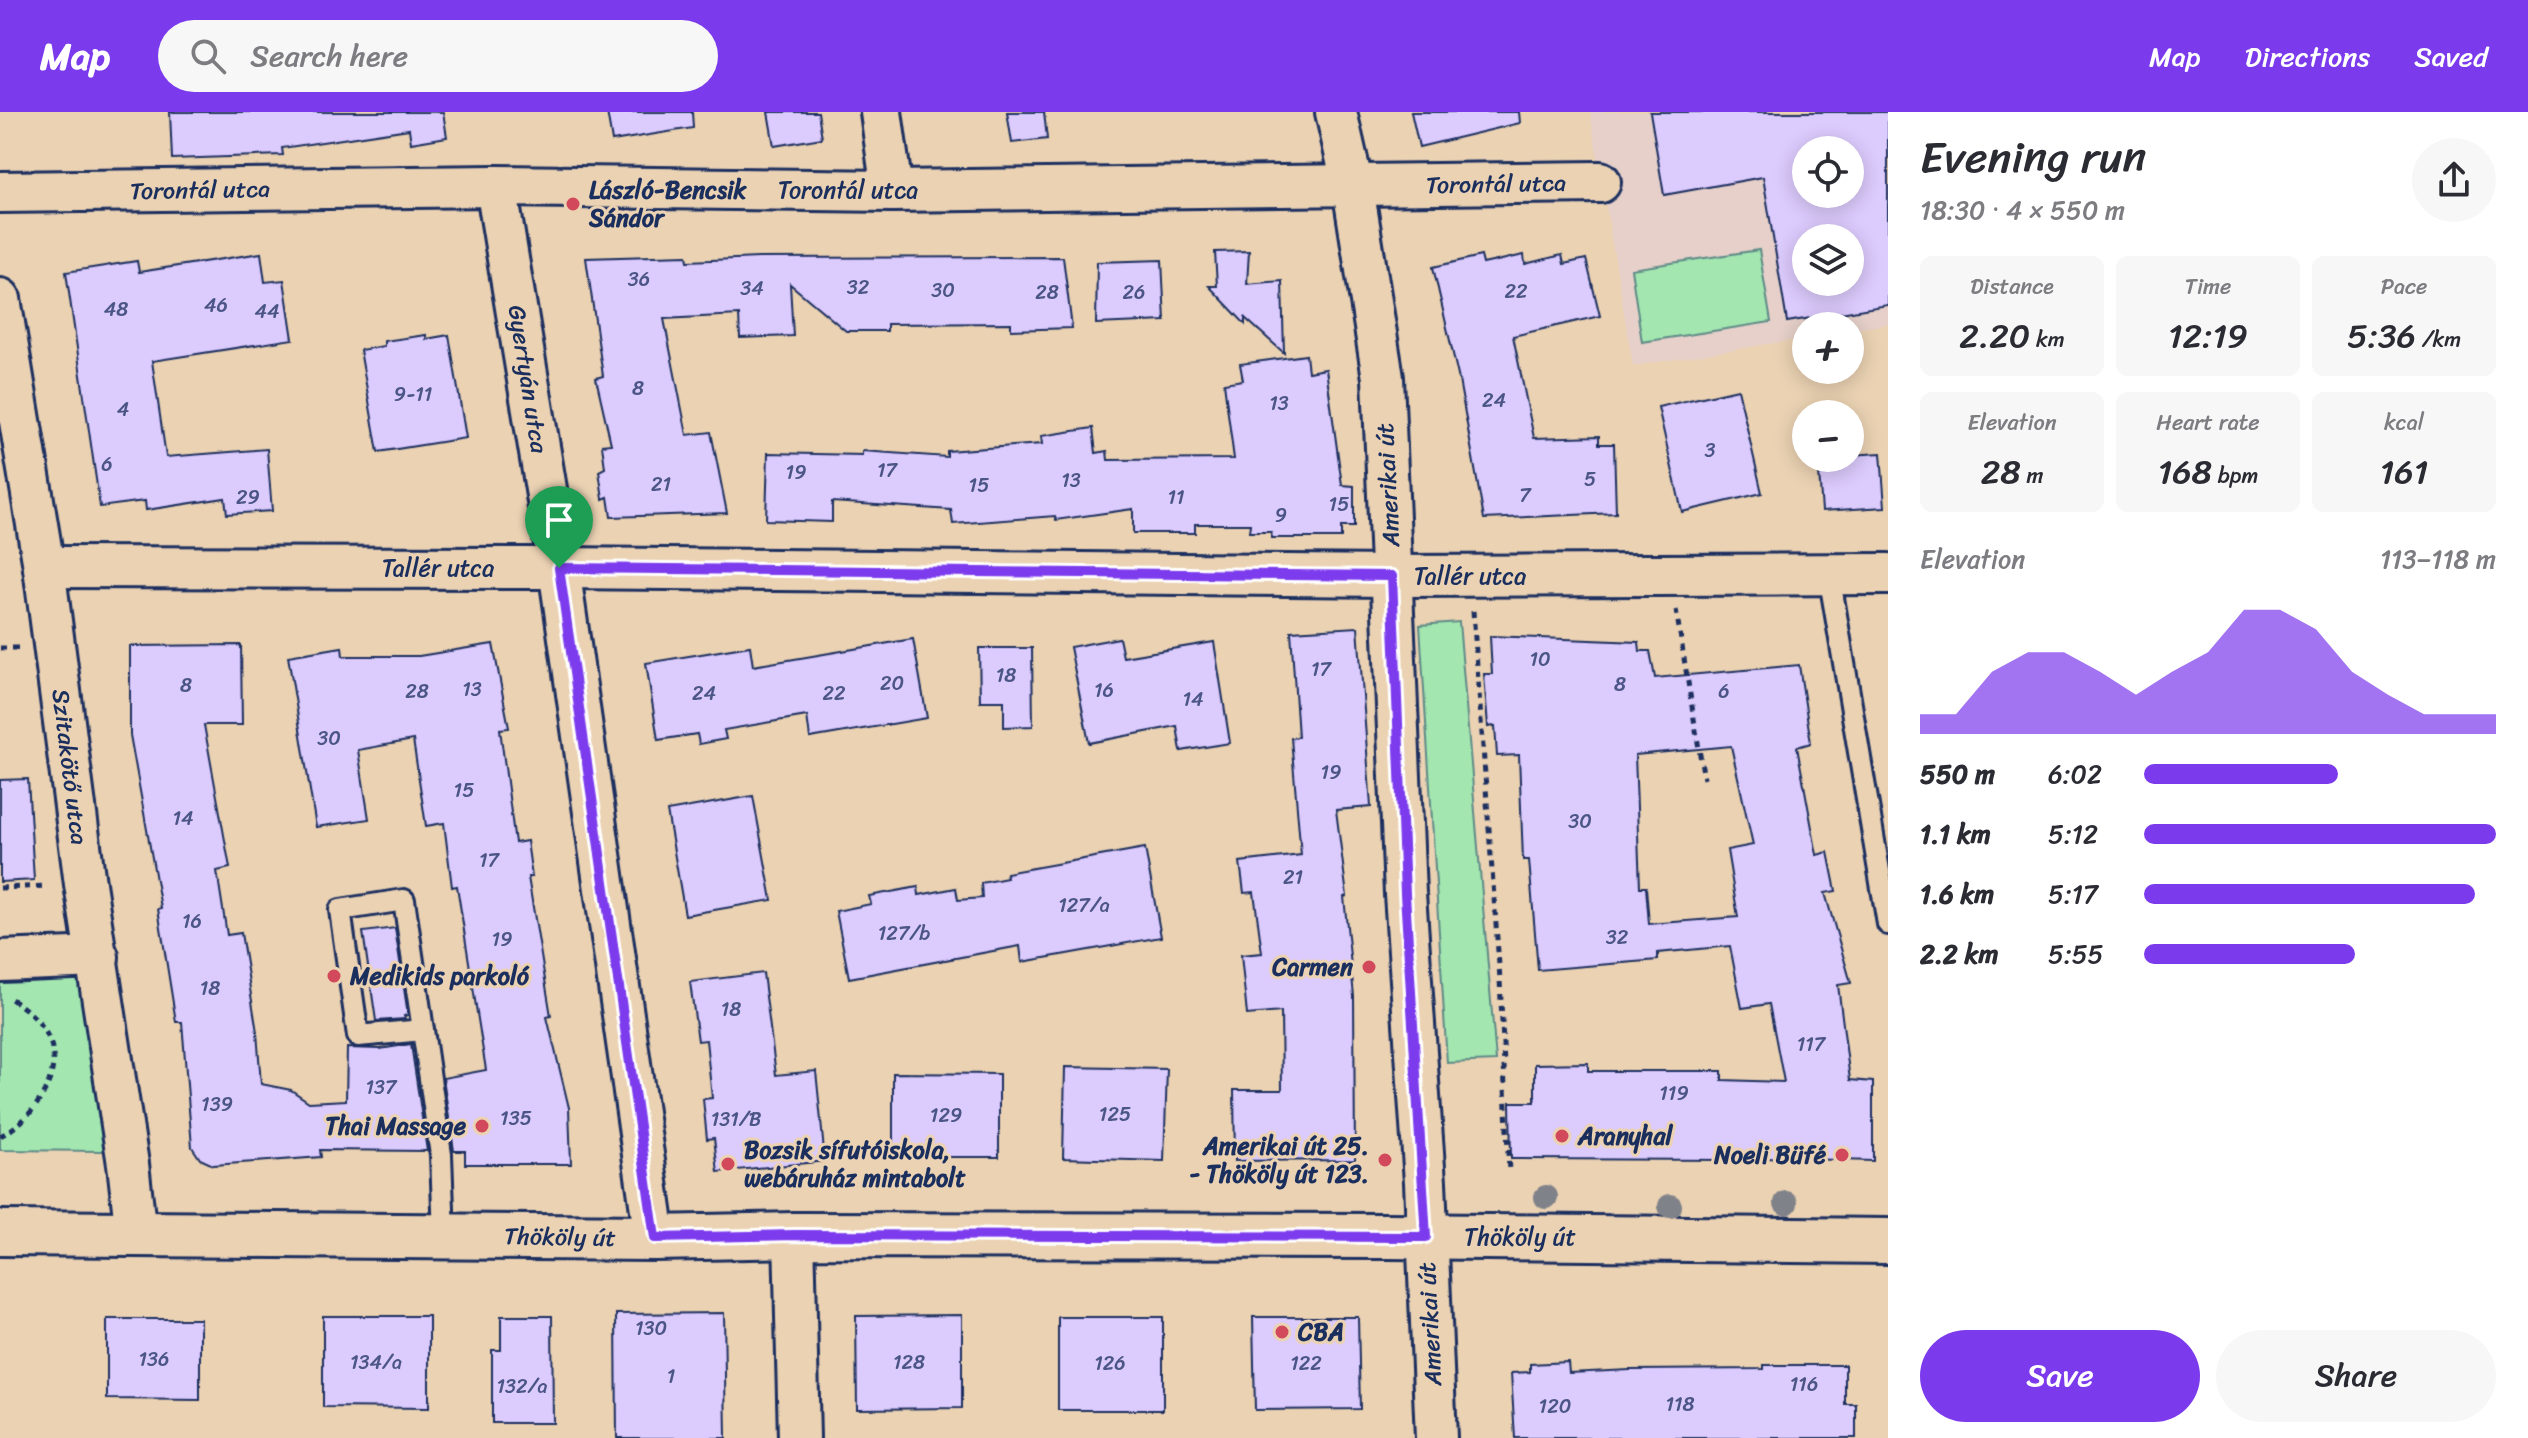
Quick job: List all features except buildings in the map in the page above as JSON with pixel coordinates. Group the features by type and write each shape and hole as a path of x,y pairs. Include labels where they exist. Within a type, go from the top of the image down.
{"main road":[{"name":"Thököly út","path":"0,1233 1888,1241"}],"street":[{"path":"881,112 892,191"},
{"name":"Amerikai út","path":"1336,112 1353,187 1383,378 1404,879 1436,1438"},
{"name":"Torontál utca","path":"0,192 496,186 892,191 1600,182"},
{"name":"Gyertyán utca","path":"496,186 559,568 655,1238"},
{"name":"Szitakötő utca","path":"0,299 44,567 85,884 136,1235"},
{"name":"Tallér utca","path":"44,567 559,568 1392,576 1888,574"},
{"path":"0,961 98,957"},
{"path":"794,1235 799,1438"}],"lane":[{"path":"1829,574 1888,924"},
{"path":"423,1030 358,1036 340,910 404,900 423,1030 441,1155 444,1236"}],"path":[{"path":"1472,604 1500,979 1509,1173"},
{"path":"1660,609 1676,609 1704,779"},
{"path":"0,888 85,884"},
{"path":"0,992 35,1016 51,1042 53,1064 39,1101 18,1125 0,1136"}],"shaded area":[{"path":"1590,112 1888,112 1888,324 1864,328 1864,312 1792,312 1792,340 1633,366"}],"green space":[{"path":"1759,250 1771,322 1642,342 1631,269"},
{"path":"1459,622 1496,1061 1447,1063 1420,625"},
{"path":"80,966 104,1151 0,1150 0,969"}],"place":[{"name":"László-Bencsik Sándor","path":"573,204"},
{"name":"Carmen","path":"1369,967"},
{"name":"Medikids parkoló","path":"334,976"},
{"name":"Thai Massage","path":"482,1126"},
{"name":"Aranyhal","path":"1562,1136"},
{"name":"Noeli Büfé","path":"1842,1155"},
{"name":"Amerikai út 25. - Thököly út 123.","path":"1385,1160"},
{"name":"Bozsik sífutóiskola, webáruház mintabolt","path":"728,1164"},
{"name":"CBA","path":"1282,1332"}],"route":[{"path":"559,568 1392,576 1405,894 1426,1237 794,1235 655,1238 559,568"}]}
